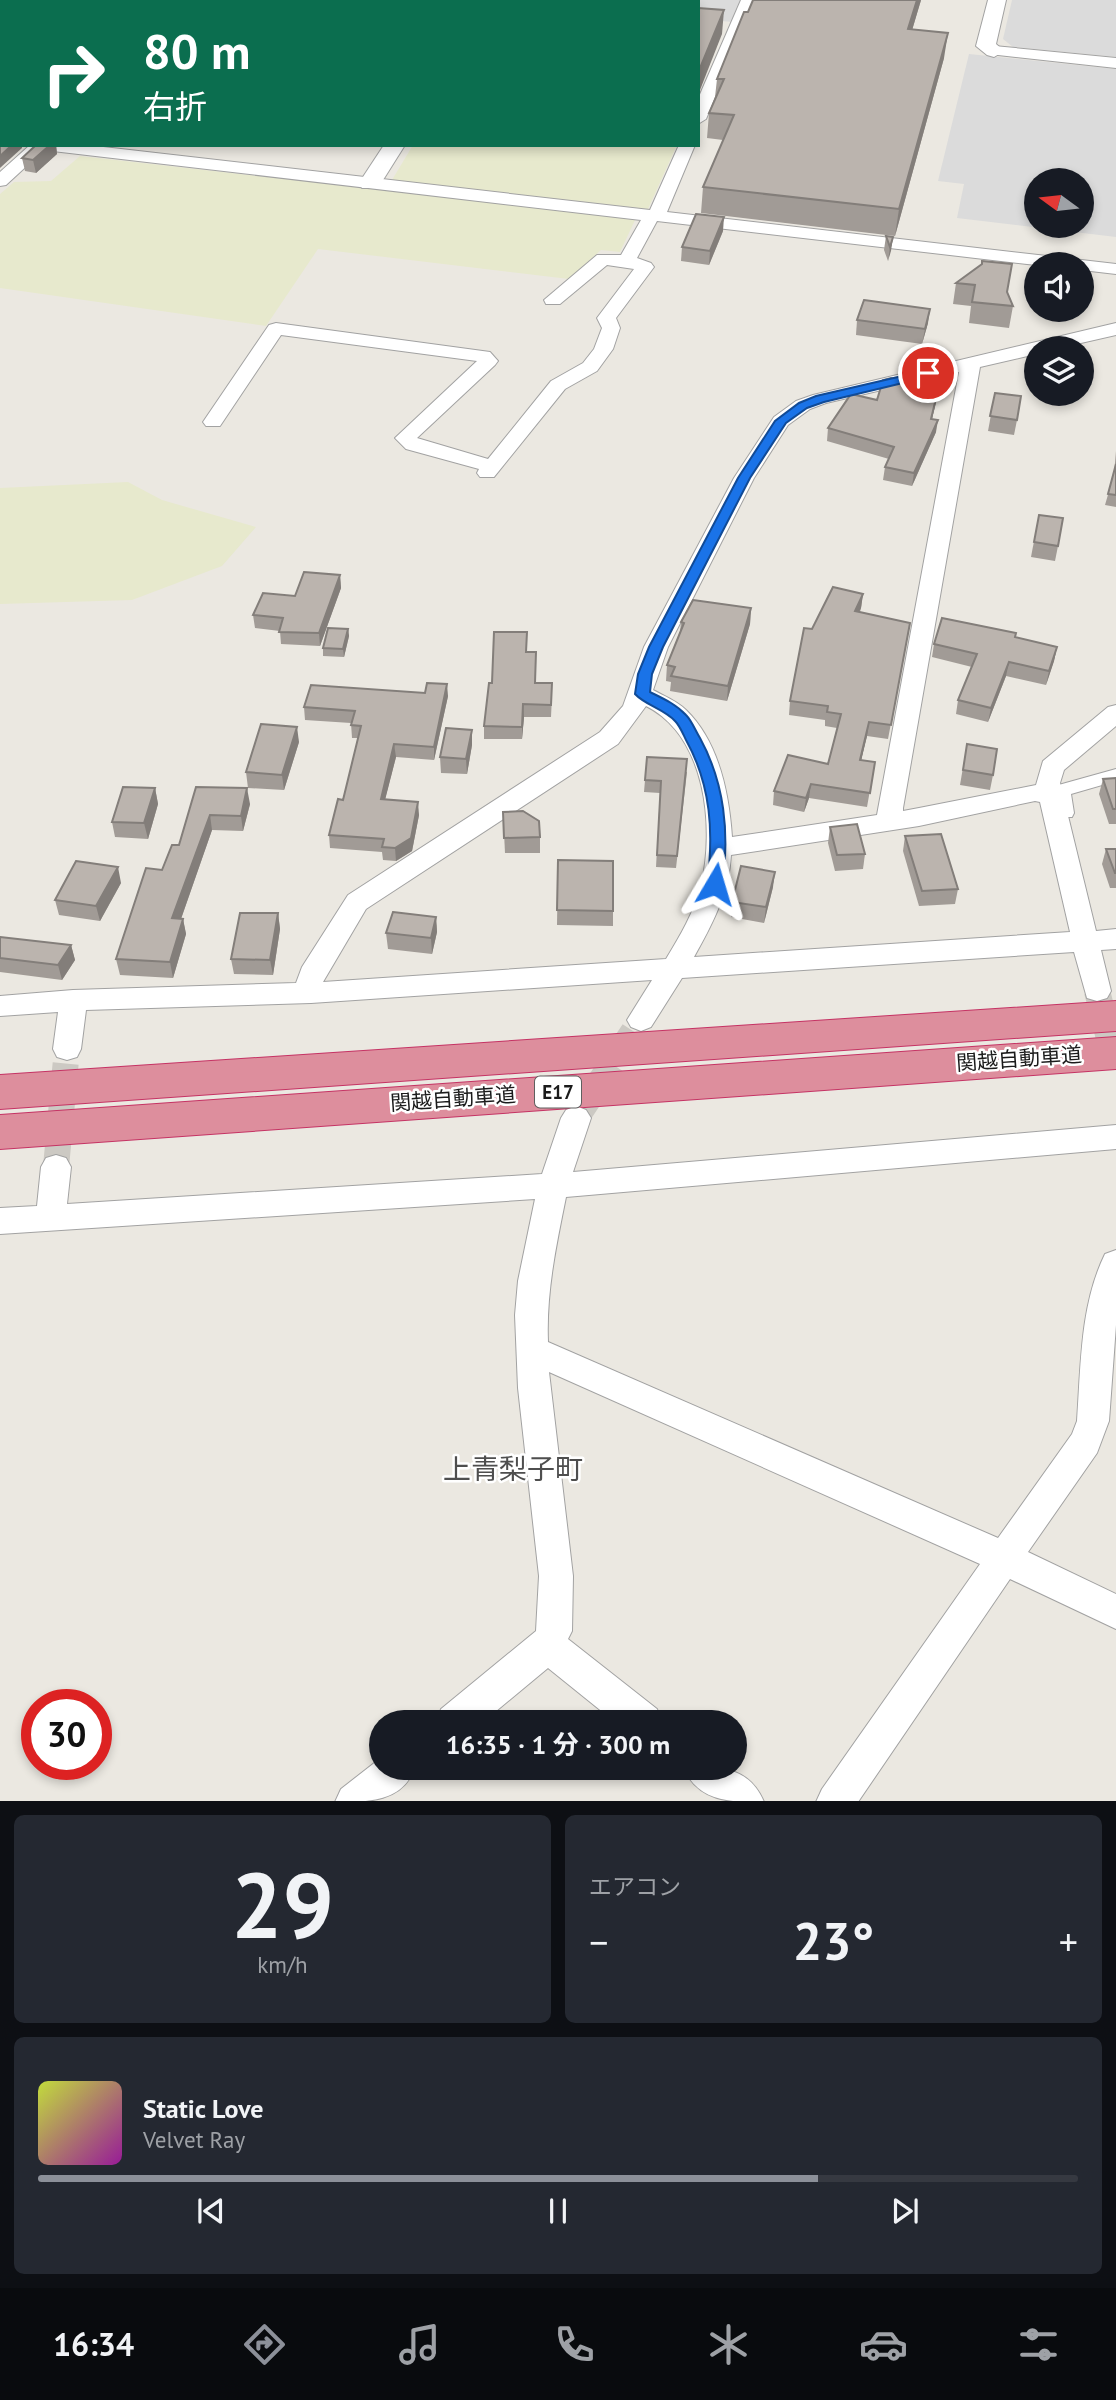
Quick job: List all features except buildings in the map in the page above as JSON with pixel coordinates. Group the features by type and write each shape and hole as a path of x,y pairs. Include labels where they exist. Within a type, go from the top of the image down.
{"highway":[{"name":"関越自動車道","path":"0,1092 1107,1003"},
{"name":"関越自動車道","path":"0,1132 1116,1053"}],"street":[{"path":"700,112 732,24 748,0"},
{"path":"998,0 986,46 994,51 1116,63"},
{"path":"0,181 38,147"},
{"path":"57,147 1024,258"},
{"path":"370,183 394,147"},
{"path":"627,261 654,215 686,147"},
{"path":"213,422 276,329 482,356 488,361 407,433 405,438 413,445 489,469 558,385 590,367 601,353 611,328 606,318 645,270 644,265 600,260 553,300"},
{"path":"1094,267 1116,270"},
{"path":"312,993 309,981 312,974 356,902 609,738 626,722 642,694 645,674 656,647 744,478 781,421 803,405 820,399 1116,329"},
{"path":"895,820 890,814 890,808 970,367 967,364"},
{"path":"641,1020 674,969 707,908 715,884 719,848 716,799 710,777 690,732 672,710 642,694"},
{"path":"1098,935 1048,794 1052,767 1102,722 1116,713"},
{"path":"1107,1003 1098,935 1061,799 1061,790 1116,775"},
{"path":"719,848 895,820 1035,793 1048,794"},
{"path":"0,1006 73,1000 312,993 674,969 1098,935"},
{"path":"67,1049 73,1000"},
{"path":"469,1710 548,1645 554,1631 556,1576 532,1356 534,1281 553,1186 576,1118"},
{"path":"0,1221 553,1186 1116,1137"},
{"path":"51,1217 56,1167"},
{"path":"835,1801 1075,1459 1090,1431 1101,1314 1116,1263"},
{"path":"532,1356 547,1356 1005,1558 1116,1612"},
{"path":"548,1645 629,1710"},
{"path":"355,1801 382,1780"},
{"path":"718,1780 745,1801"}],"green space":[{"path":"412,147 676,147 648,209 392,180"},
{"path":"80,156 636,218 620,252 601,250 569,279 318,249 266,326 0,288 0,194 14,182 51,181"},
{"path":"128,482 162,500 256,527 222,566 132,600 0,604 0,488"}],"shaded area":[{"path":"700,0 743,0 733,22 700,19"},
{"path":"1012,0 1116,0 1116,57 1013,47 1003,39"},
{"path":"969,54 1116,69 1116,237 1094,234 1094,168 1024,168 1024,226 957,218 964,184 938,181"}],"tunnel":[{"path":"1097,991 1116,1066"},
{"path":"576,1118 641,1020"},
{"path":"56,1167 67,1049"}],"district":[{"name":"上青梨子町","path":"513,1469"}],"route":[{"path":"715,884 719,823 710,777 682,719 672,710 642,694 641,687 656,647 744,478 781,421 803,405 820,399 928,373"}]}
